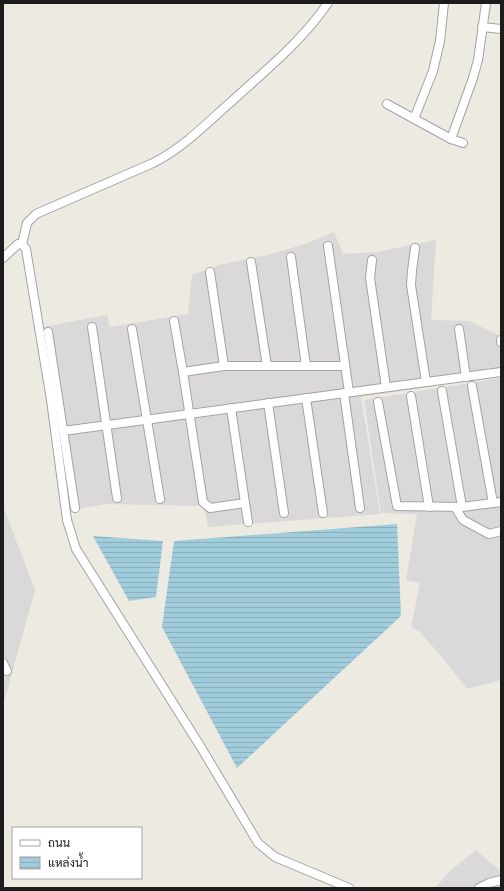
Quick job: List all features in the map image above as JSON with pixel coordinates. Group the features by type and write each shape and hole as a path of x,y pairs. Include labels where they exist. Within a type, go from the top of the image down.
{"street":[{"path":"22,244 27,223 36,214 168,155 289,50 328,3"},
{"path":"414,120 433,71 440,41 444,3"},
{"path":"451,139 475,72 486,3"},
{"path":"482,27 501,29"},
{"path":"387,104 414,120 462,143"},
{"path":"3,258 15,246 22,244"},
{"path":"22,244 26,249 51,400 67,520 76,549 202,750 258,843 275,857 349,888"},
{"path":"328,246 345,366 346,393 360,508"},
{"path":"416,248 411,285 426,382"},
{"path":"291,257 306,366"},
{"path":"372,260 370,278 386,387"},
{"path":"251,262 267,366"},
{"path":"210,272 224,366"},
{"path":"174,321 203,502 210,508 245,503"},
{"path":"92,327 117,498"},
{"path":"132,329 160,499"},
{"path":"459,329 466,377"},
{"path":"48,332 75,508"},
{"path":"183,372 224,366 345,366"},
{"path":"63,431 501,372"},
{"path":"378,402 397,506 458,507 497,502 472,386"},
{"path":"442,391 458,507 463,520 489,534 501,530"},
{"path":"410,396 429,507"},
{"path":"306,398 323,513"},
{"path":"268,403 284,513"},
{"path":"231,408 248,522"},
{"path":"3,663 7,671"},
{"path":"479,888 499,883"}],"shaded area":[{"path":"334,232 343,254 377,252 436,240 431,320 469,321 501,336 501,376 361,397 380,514 208,527 204,506 107,504 70,510 42,327 107,315 110,327 188,314 192,275 219,265 268,255 308,243"},
{"path":"501,378 501,680 467,689 420,632 411,627 420,583 406,580 417,514 381,513 364,400"},
{"path":"3,506 35,590 3,706"},
{"path":"476,850 501,872 501,888 435,888 450,871"}],"water":[{"path":"397,524 401,616 237,768 162,627 174,541"},
{"path":"93,536 163,541 156,597 129,601"}]}
